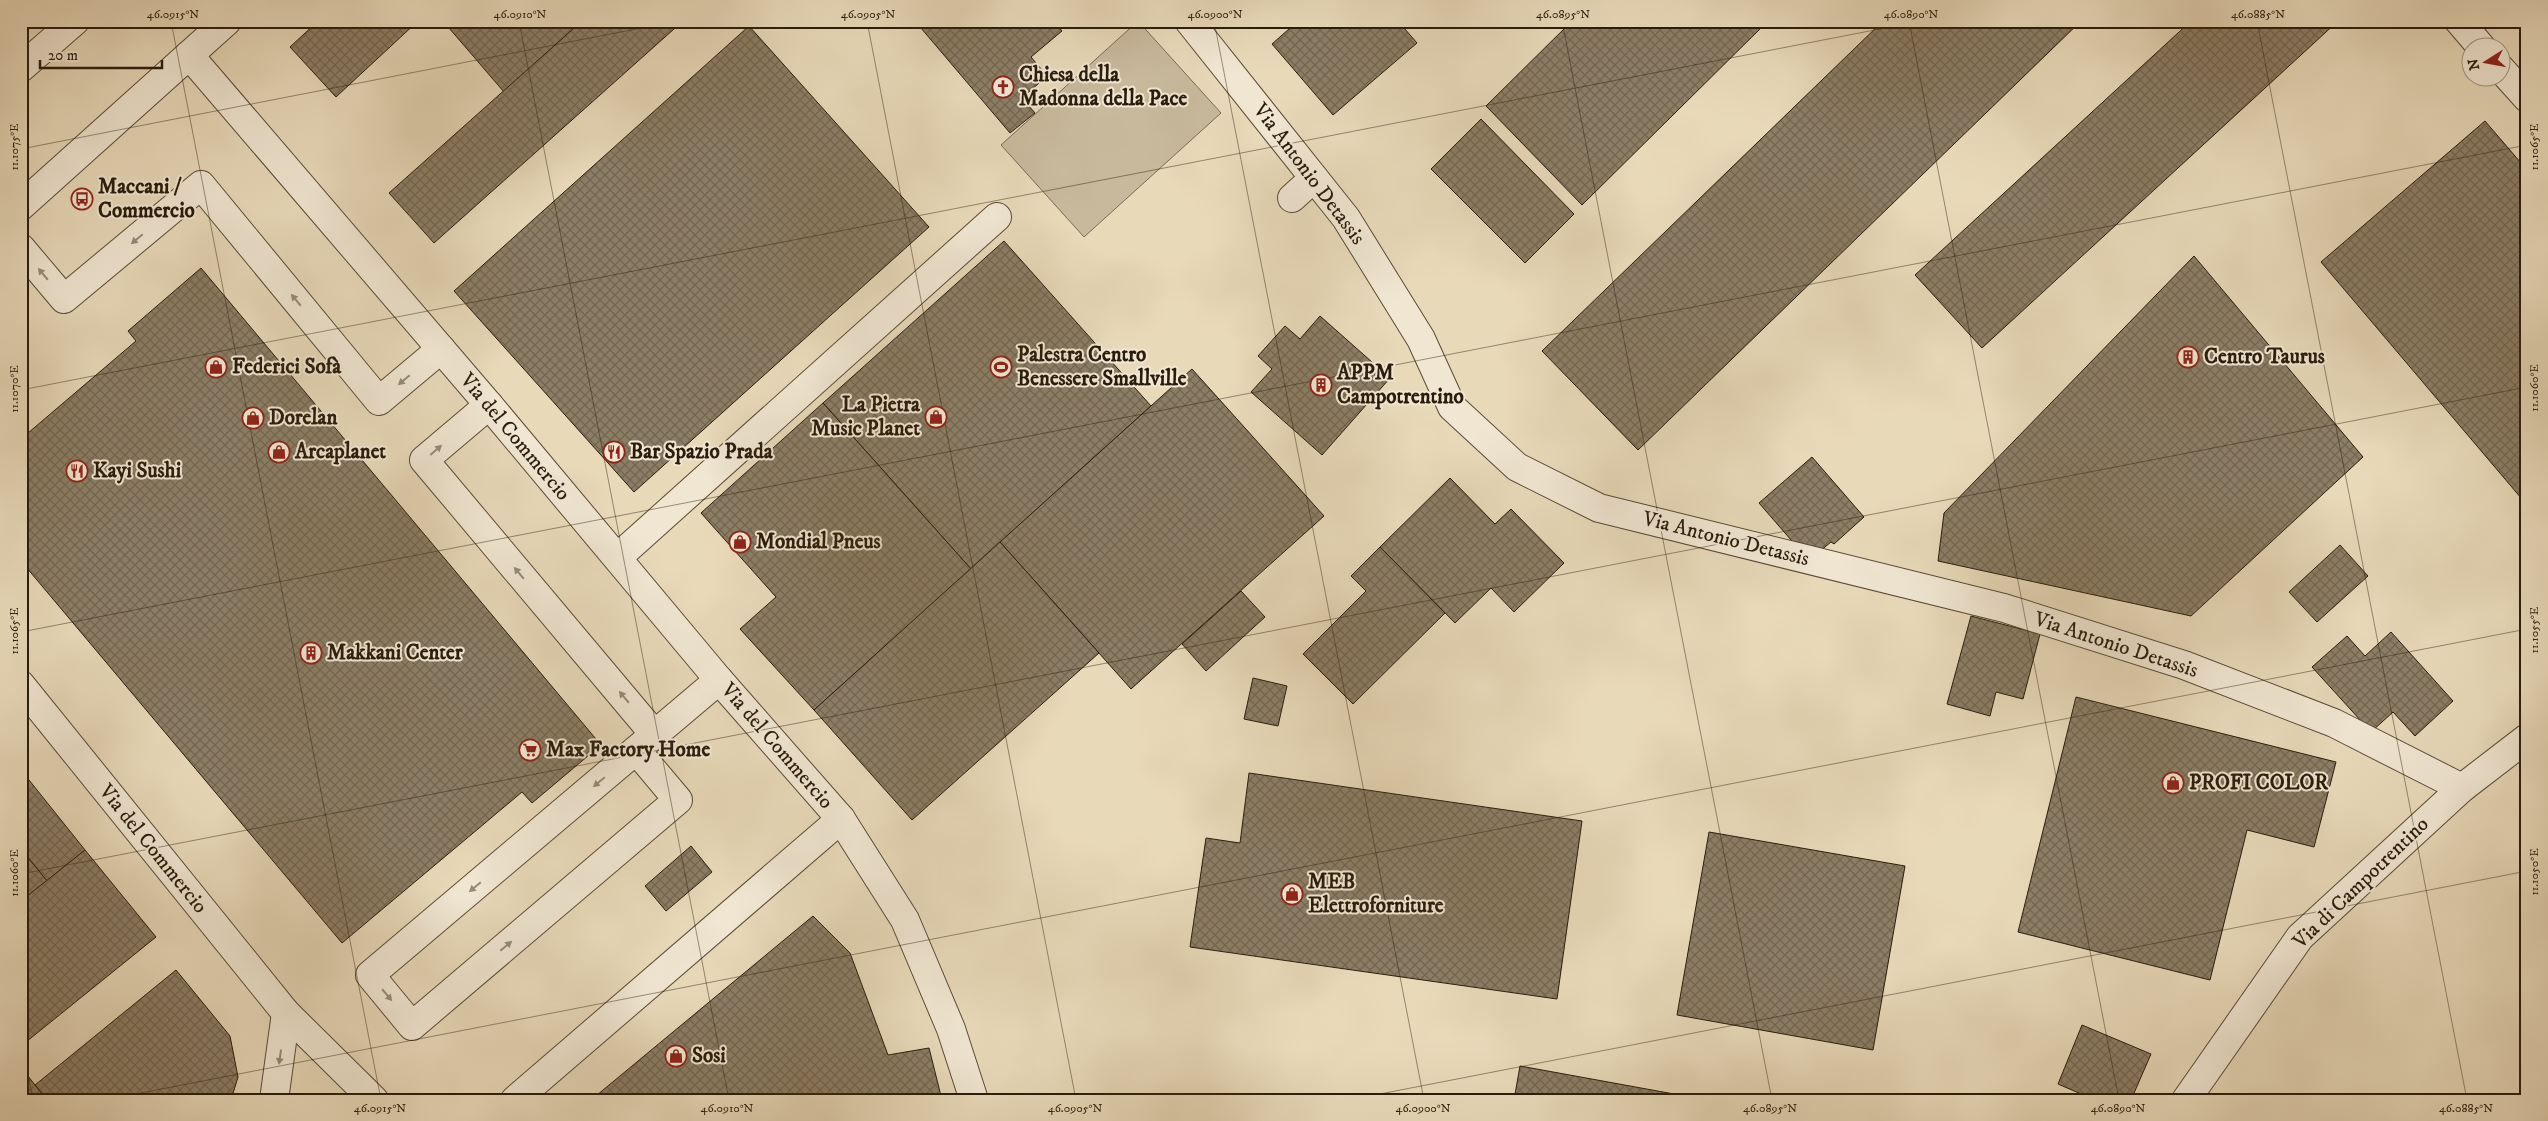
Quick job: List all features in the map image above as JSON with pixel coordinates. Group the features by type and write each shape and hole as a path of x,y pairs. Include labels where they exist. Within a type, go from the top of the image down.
{"street":[{"path":"21,68 75,21"},
{"path":"21,206 227,21"},
{"name":"Via Antonio Detassis","path":"1189,21 1346,218 1421,339 1452,407 1517,467 1599,508 2004,608 2184,665 2334,723 2462,788"},
{"path":"2459,21 2473,38"},
{"name":"Via del Commercio","path":"189,55 489,405 719,680 841,819 905,920 951,1029 974,1100"},
{"path":"2510,79 2527,98"},
{"path":"1292,198 1314,178"},
{"path":"21,248 64,299 201,185 379,401 441,349"},
{"path":"618,558 997,217"},
{"path":"489,405 424,460 645,742 678,800 412,1026 370,975 645,742 719,680"},
{"name":"Via del Commercio","path":"21,685 286,1013 374,1100"},
{"name":"Via di Campotrentino","path":"2186,1100 2300,937 2462,788 2527,738"},
{"name":"Via del Commercio","path":"514,1100 841,819"},
{"path":"274,1100 286,1013"}],"shaded area":[{"path":"1138,21 1221,113 1084,237 1001,145"}],"building":[{"path":"318,21 418,21 336,97 290,47"},
{"path":"443,21 582,21 504,92"},
{"path":"582,21 683,21 434,243 389,193"},
{"name":"Chiesa della Madonna della Pace","path":"915,21 1054,21 1062,31 1031,57 1047,76 1022,98 1035,113 1010,133"},
{"path":"1298,21 1398,21 1417,43 1333,115 1272,44"},
{"path":"1572,21 1768,21 1582,205 1486,106"},
{"path":"1883,21 2081,21 1638,450 1542,351"},
{"path":"2191,21 2338,21 1982,348 1915,275"},
{"path":"749,26 929,227 634,492 454,291"},
{"path":"1481,119 1574,214 1525,263 1431,169"},
{"path":"2485,121 2527,170 2527,505 2321,262"},
{"path":"1004,241 1151,406 971,569 823,403"},
{"name":"Centro Taurus","path":"2194,256 2363,457 2191,616 1938,561 1944,513"},
{"name":"Makkani Center","path":"201,268 601,745 532,803 522,792 342,943 21,561 21,439 136,341 128,331"},
{"name":"APPM Campotrentino","path":"1320,316 1390,378 1322,455 1251,392 1272,369 1258,356 1285,326 1300,339"},
{"path":"1192,369 1324,516 1131,689 1000,542"},
{"path":"823,403 971,569 814,710 740,629 776,597 701,513"},
{"path":"1812,457 1864,517 1834,544 1831,542 1814,556 1803,544 1798,548 1759,503"},
{"path":"1450,478 1495,524 1511,509 1564,563 1514,612 1491,588 1455,623 1380,547"},
{"path":"1000,542 1099,653 912,820 814,710"},
{"path":"2340,545 2368,576 2317,622 2289,592"},
{"path":"1380,547 1445,613 1353,704 1303,654 1366,591 1351,576"},
{"path":"1241,591 1265,617 1206,671 1182,644"},
{"path":"1971,616 2040,634 2023,699 1996,692 1990,716 1947,704"},
{"path":"2391,632 2453,701 2415,736 2393,712 2371,732 2312,667 2347,636 2365,656"},
{"path":"1253,678 1287,686 1278,726 1244,719"},
{"path":"2076,697 2336,762 2314,847 2247,830 2210,980 2018,932"},
{"path":"21,770 85,850 47,881 21,849"},
{"path":"1249,773 1582,821 1557,999 1190,947 1206,838 1240,843"},
{"path":"1709,832 1905,866 1873,1050 1677,1015"},
{"path":"691,846 712,872 666,911 645,886"},
{"path":"21,849 47,881 21,901"},
{"path":"85,850 156,937 21,1046 21,901"},
{"path":"813,916 850,953 888,1055 929,1048 942,1100 591,1100"},
{"path":"176,970 230,1036 238,1077 231,1100 47,1100 35,1085"},
{"path":"2082,1025 2151,1054 2131,1100 2095,1100 2058,1084"},
{"path":"1520,1066 1707,1100 1514,1100"},
{"path":"21,1067 35,1085 47,1100 21,1100"}],"place":[{"name":"Chiesa della Madonna della Pace","path":"1003,87"},
{"name":"Maccani / Commercio","path":"82,199"},
{"name":"Centro Taurus","path":"2188,357"},
{"name":"Federici Sofà","path":"216,367"},
{"name":"Palestra Centro Benessere Smallville","path":"1001,367"},
{"name":"APPM Campotrentino","path":"1321,385"},
{"name":"La Pietra Music Planet","path":"936,417"},
{"name":"Dorelan","path":"253,418"},
{"name":"Arcaplanet","path":"279,452"},
{"name":"Bar Spazio Prada","path":"614,452"},
{"name":"Kayi Sushi","path":"77,471"},
{"name":"Mondial Pneus","path":"740,542"},
{"name":"Makkani Center","path":"311,653"},
{"name":"Max Factory Home","path":"530,750"},
{"name":"PROFI COLOR","path":"2173,783"},
{"name":"MEB Elettroforniture","path":"1292,894"},
{"name":"Sosi","path":"676,1056"}]}
